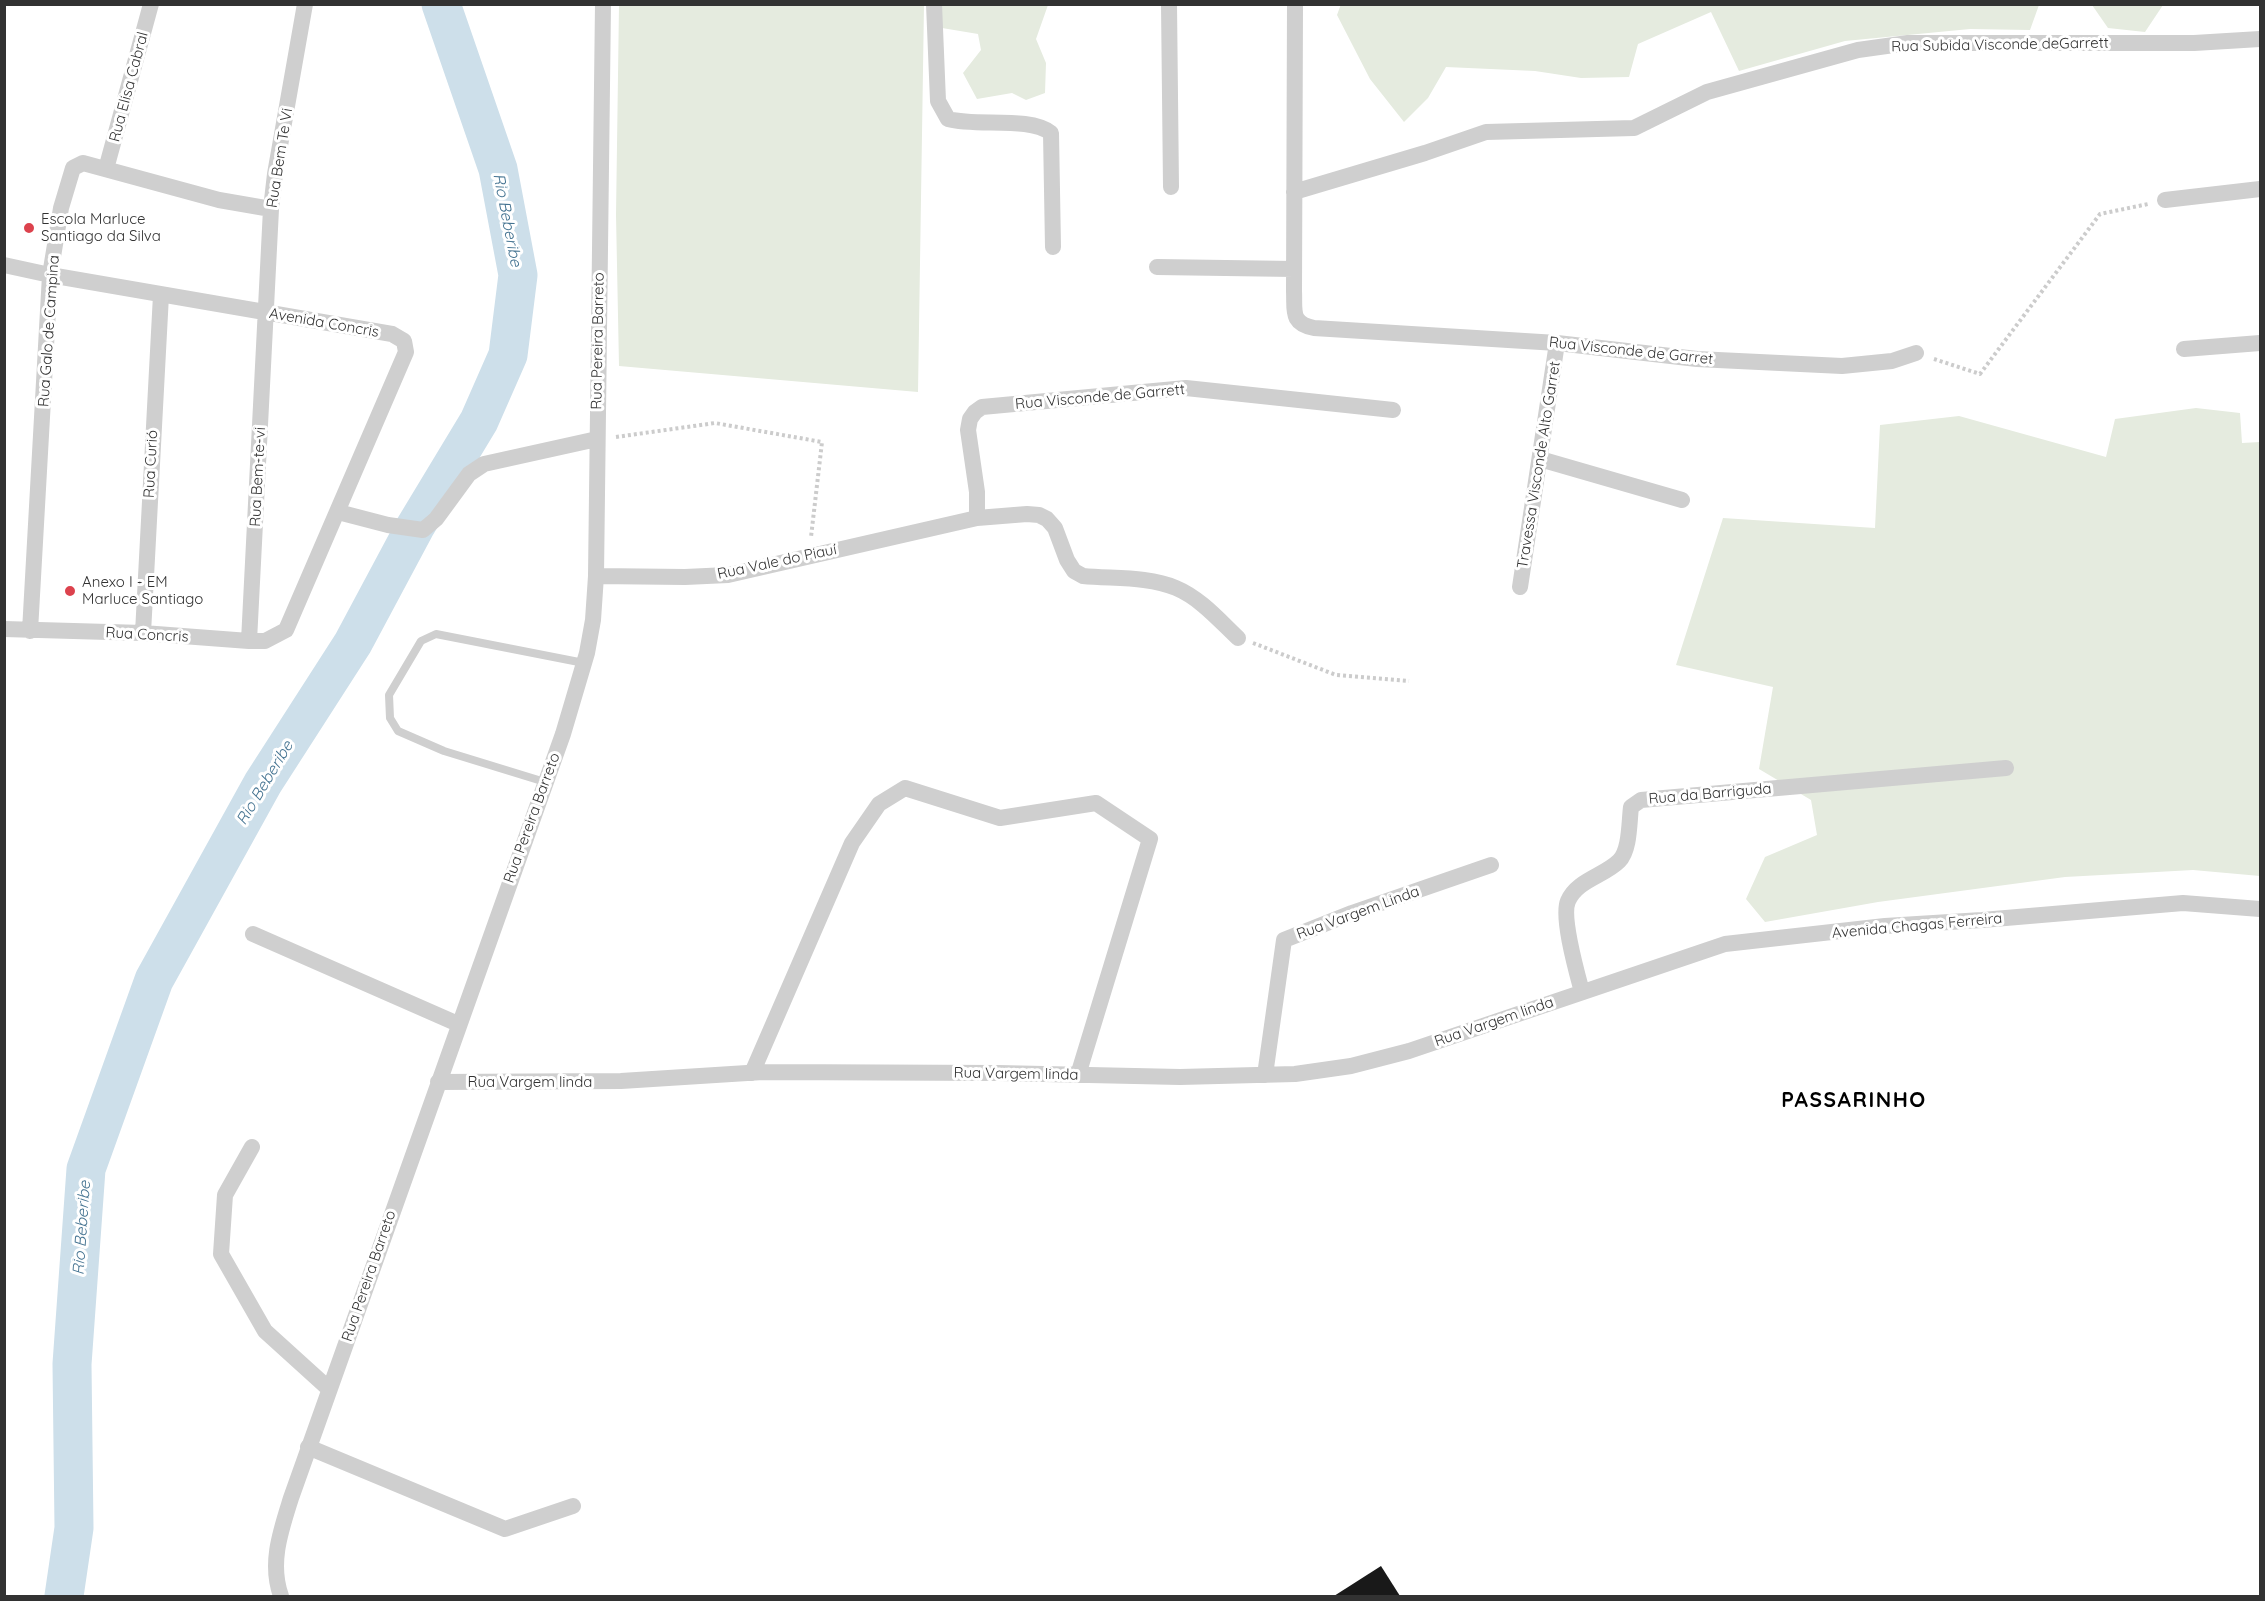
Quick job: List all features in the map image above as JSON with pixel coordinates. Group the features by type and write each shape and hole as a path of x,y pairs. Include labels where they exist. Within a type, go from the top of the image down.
{"street":[{"name":"Rua Elisa Cabral","path":"106,169 151,4"},
{"name":"Rua Bem Te Vi","path":"267,313 271,209 275,174 305,4"},
{"name":"Rua Pereira Barreto","path":"281,1596 276,1582 278,1538 458,1024 563,734 584,663 593,620 596,576 603,4"},
{"path":"934,4 938,101 948,119 962,123 1032,124 1044,127 1051,133 1053,247"},
{"path":"1169,4 1171,187"},
{"path":"1156,267 1294,269 1295,4"},
{"name":"Rua Subida Visconde deGarrett","path":"1294,192 1425,153 1486,132 1634,128 1707,92 1858,50 1908,43 2194,43 2260,39"},
{"name":"Rua Galo de Campina","path":"30,631 50,276 61,208 73,168 82,163 219,200 271,209"},
{"path":"2165,200 2260,189"},
{"name":"Avenida Concris","path":"4,265 50,276 392,334 404,341 406,352 403,361 286,630"},
{"name":"Rua Visconde de Garret","path":"1294,269 1295,317 1300,323 1314,328 1557,343 1697,359 1842,366 1892,361 1916,353"},
{"name":"Rua Curió","path":"143,633 161,295"},
{"name":"Rua Bem-te-vi","path":"249,641 267,313"},
{"name":"Travessa Visconde Alto Garret","path":"1520,587 1557,343"},
{"path":"2184,349 2260,343"},
{"name":"Rua Visconde de Garrett","path":"977,518 977,492 968,430 970,419 982,407 1186,388 1393,410"},
{"path":"338,512 388,525 423,530 436,519 469,474 484,464 597,440"},
{"path":"1540,459 1682,500"},
{"path":"977,518 1039,515 1047,519 1055,528 1067,560 1074,571 1083,576 1152,582 1176,588 1196,599 1238,638"},
{"name":"Rua Vale do Piauí","path":"596,576 728,575 977,518"},
{"name":"Rua Concris","path":"4,629 143,633 249,641 265,641 286,630"},
{"name":"Rua da Barriguda","path":"1582,992 1567,926 1567,902 1577,888 1620,860 1626,846 1631,807 1641,800 2006,768"},
{"path":"753,1073 852,843 879,804 905,788 1000,818 1096,803 1150,839 1078,1075"},
{"name":"Rua Vargem Linda","path":"1264,1075 1284,940 1352,913 1491,866"},
{"name":"Avenida Chagas Ferreira","path":"1582,992 1725,944 1885,926 1982,921 2183,903 2260,909"},
{"path":"253,934 458,1024"},
{"name":"Rua Vargem linda","path":"438,1082 621,1081 753,1073 1180,1077 1295,1074 1351,1066 1488,1026 1582,992"},
{"path":"252,1148 225,1195 221,1254 265,1331 329,1389"},
{"path":"309,1447 505,1528 573,1506"}],"lane":[{"path":"545,782 444,751 398,731 390,718 389,695 421,641 436,634 584,663"}],"path":[{"path":"1916,353 1980,374 2100,214 2165,200"},
{"path":"597,440 715,423 822,442 809,556"},
{"path":"1238,638 1336,675 1409,681"}],"shaded area":[{"path":"1341,4 2039,5 2030,30 1970,29 1845,41 1739,71 1711,12 1638,44 1629,77 1581,78 1535,71 1446,67 1428,98 1404,122 1370,79 1337,15"},
{"path":"619,5 924,5 918,392 619,366 616,215"},
{"path":"942,5 1048,5 1036,39 1046,63 1045,93 1026,100 1012,93 977,99 963,73 981,50 978,34 942,28"},
{"path":"2092,5 2163,5 2145,32 2108,28"},
{"path":"2196,408 2240,413 2242,443 2260,442 2260,876 2193,870 2065,877 1878,902 1765,922 1746,899 1765,857 1817,835 1811,800 1759,769 1773,687 1676,665 1723,518 1875,528 1880,425 1959,416 2106,457 2115,419"}],"building":[{"path":"1381,1566 1400,1596 1334,1596"}],"waterway":[{"name":"Rio Beberibe","path":"64,1596 74,1528 72,1364 86,1169 154,980 263,783 353,643 415,527 479,421 508,355 518,275 498,169 441,4"}],"place":[{"name":"Escola Marluce Santiago da Silva","path":"29,228"},
{"name":"Anexo I - EM Marluce Santiago","path":"70,591"}],"district":[{"name":"PASSARINHO","path":"1854,1101"}]}
